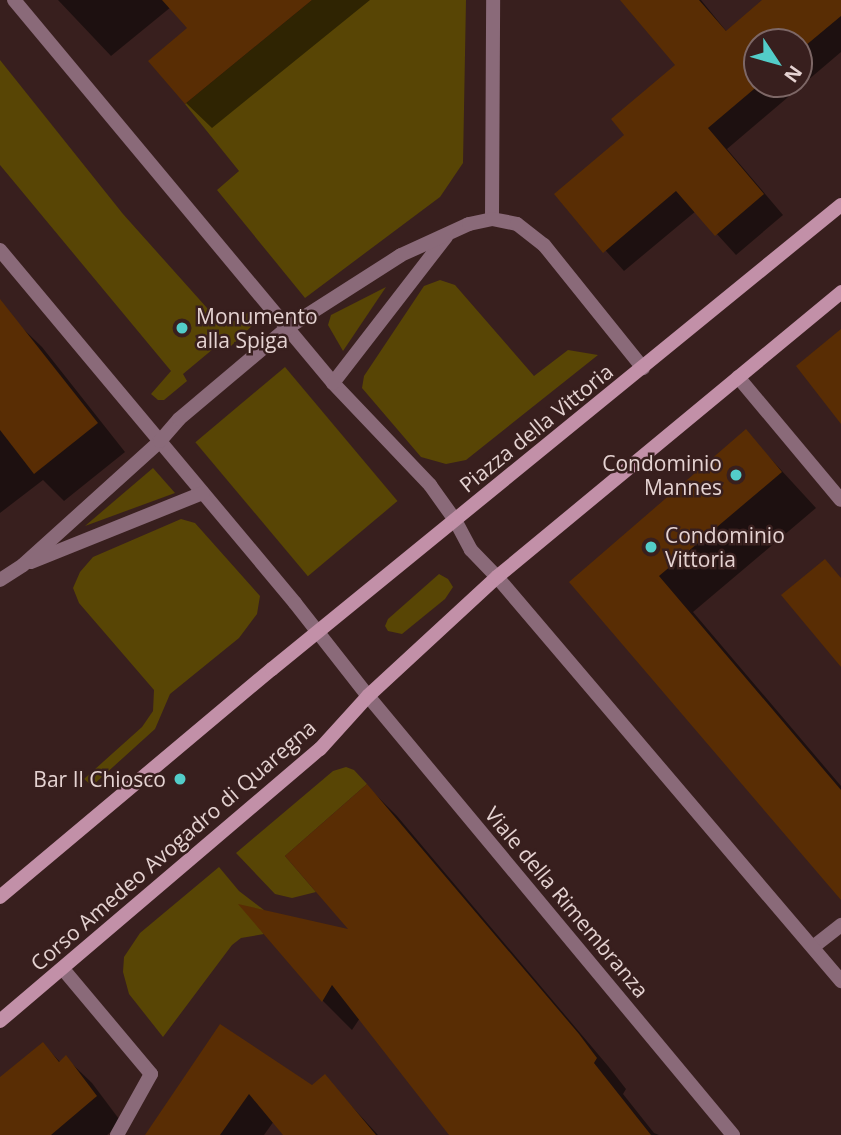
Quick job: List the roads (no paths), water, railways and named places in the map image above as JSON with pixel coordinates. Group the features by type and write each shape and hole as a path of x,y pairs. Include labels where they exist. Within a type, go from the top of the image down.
{"main road":[{"path":"643,368 841,205"},
{"path":"368,696 497,578 841,292"},
{"name":"Piazza della Vittoria","path":"318,633 643,368"},
{"path":"0,897 318,633"},
{"name":"Corso Amedeo Avogadro di Quaregna","path":"0,1021 320,749 368,696"}],"street":[{"name":"Piazza della Vittoria","path":"14,0 333,383 429,485 455,520 471,550 497,578"},
{"path":"492,219 493,0"},
{"path":"0,580 23,565 160,441 179,419 287,328 401,254 469,224 492,219 517,224 544,245 643,368"},
{"path":"333,383 448,234"},
{"path":"0,250 368,696"},
{"path":"738,377 841,500"},
{"path":"23,565 203,494"},
{"path":"497,578 841,981"},
{"name":"Viale della Rimembranza","path":"368,696 733,1135"},
{"path":"813,947 841,925"},
{"path":"64,969 151,1074 117,1135"}],"place":[{"name":"Monumento alla Spiga","path":"182,328"},
{"name":"Condominio Mannes","path":"736,475"},
{"name":"Condominio Vittoria","path":"651,547"},
{"name":"Bar Il Chiosco","path":"180,779"}]}
